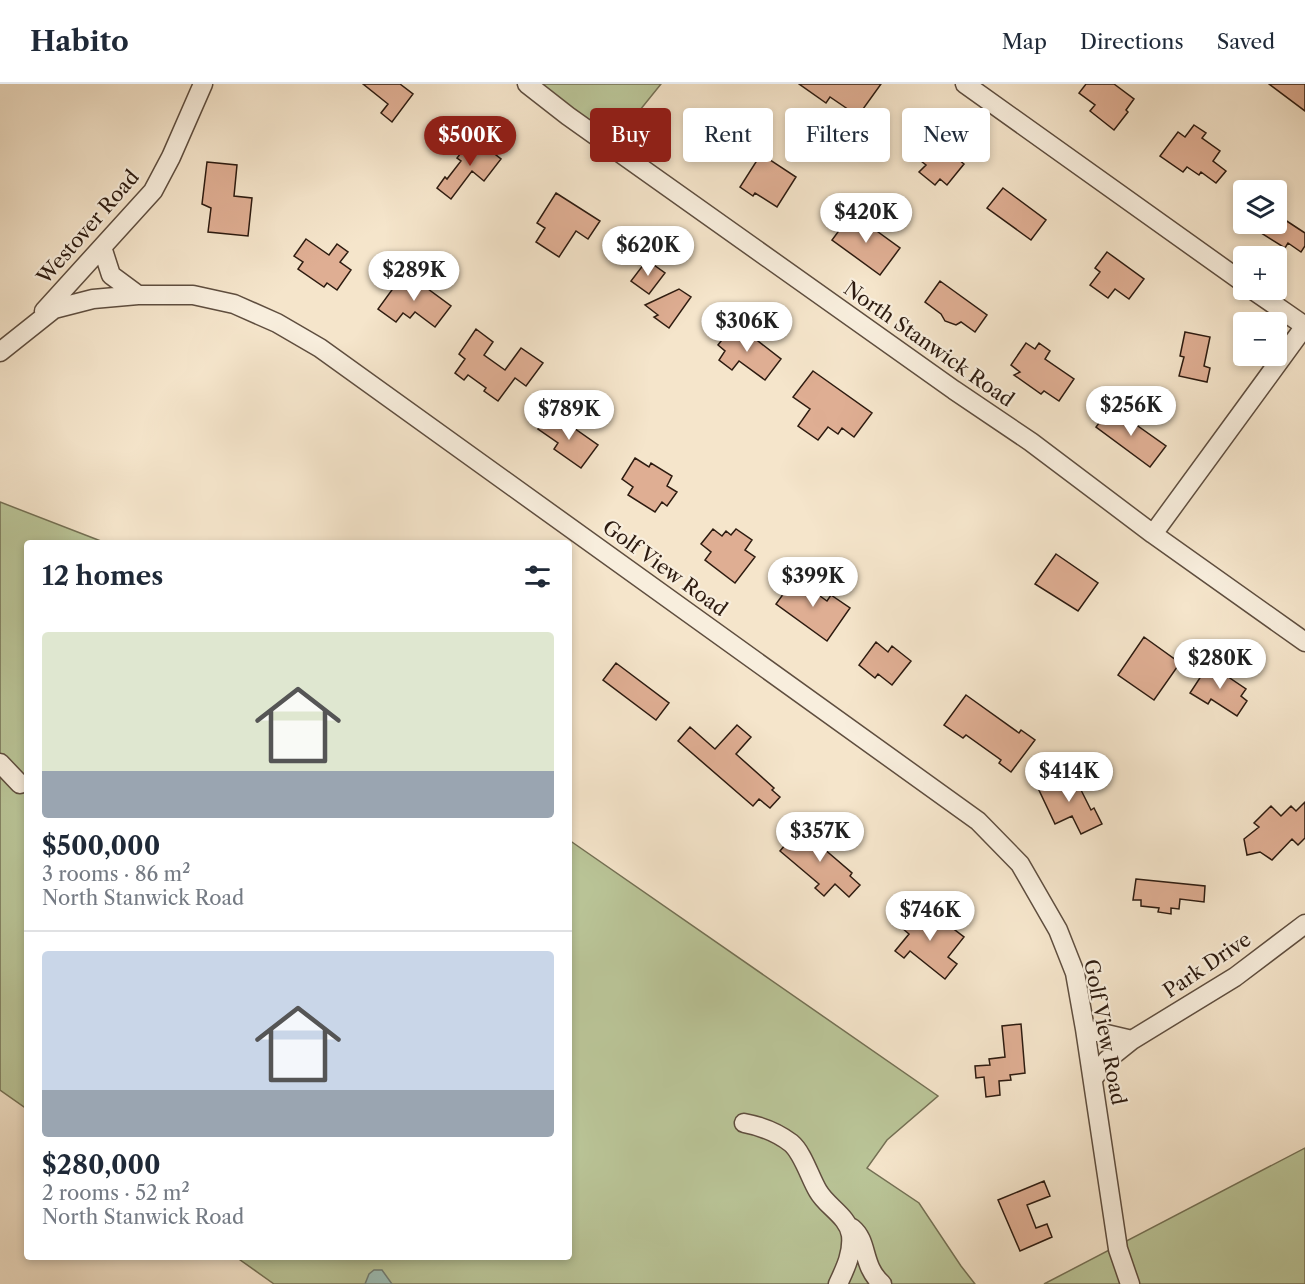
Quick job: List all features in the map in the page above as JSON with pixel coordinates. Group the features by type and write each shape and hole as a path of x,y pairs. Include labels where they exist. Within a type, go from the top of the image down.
{"street":[{"name":"Westover Road","path":"28,328 153,191 171,157 203,84"},
{"name":"North Stanwick Road","path":"527,84 568,116 954,390 1031,442 1153,534 1305,642"},
{"path":"965,84 1233,275"},
{"path":"102,247 111,275 138,295"},
{"name":"Golf View Road","path":"0,352 54,309 93,299 138,295 193,295 234,304 277,323 320,348 978,821 1020,864 1058,930 1075,973 1118,1249 1130,1284"},
{"path":"1153,534 1305,326 1267,300"},
{"path":"3,765 24,777"},
{"name":"Park Drive","path":"1093,1079 1107,1060 1132,1040 1235,977 1305,924"},
{"path":"1085,1029 1132,1040"},
{"path":"744,1123 771,1132 792,1144 819,1192 848,1227 850,1254 838,1284"},
{"path":"848,1227 854,1229 859,1235 868,1266 882,1284"}],"green space":[{"path":"536,84 661,84 642,108 590,108 590,123"},
{"path":"0,502 98,540 24,540 24,1107 0,1090"},
{"path":"572,842 938,1096 887,1140 867,1168 919,1203 975,1284 274,1284 240,1260 572,1260"},
{"path":"1305,1148 1305,1284 1044,1284"}],"water":[{"path":"374,1270 382,1270 392,1284 365,1284 369,1274"}],"building":[{"path":"363,84 400,84 413,94 392,122 381,113 388,104"},
{"path":"799,84 881,84 864,108 846,108 830,97 826,103"},
{"path":"1086,84 1114,84 1134,99 1126,110 1128,112 1114,130 1090,111 1095,105 1079,93"},
{"path":"1269,84 1305,84 1305,111"},
{"path":"1194,125 1206,133 1202,138 1220,151 1213,161 1226,171 1216,183 1201,172 1199,175 1187,167 1183,172 1160,156 1178,132 1185,137"},
{"path":"473,137 501,159 484,181 472,171 451,199 437,188 461,161 457,158"},
{"path":"207,162 237,165 234,196 252,198 248,236 208,232 211,208 202,204"},
{"path":"756,162 773,162 796,177 777,207 755,193 753,196 740,187"},
{"path":"922,162 962,162 964,164 947,185 940,179 935,185 919,172 926,165"},
{"path":"1003,188 1046,220 1031,240 987,208"},
{"path":"556,193 600,221 588,239 576,231 559,257 536,242 545,228 537,223"},
{"path":"852,213 900,248 880,275 832,240"},
{"path":"1287,221 1305,233 1305,246 1301,252 1288,243 1286,246 1282,246 1263,234 1287,234"},
{"path":"306,239 329,255 337,244 348,252 340,262 351,270 337,290 327,283 324,287 298,269 303,262 294,256"},
{"path":"1107,252 1144,279 1129,299 1115,289 1108,298 1090,285 1100,272 1095,268"},
{"path":"647,260 665,273 649,294 631,281"},
{"path":"405,272 451,306 435,327 415,312 410,318 403,313 396,322 378,309"},
{"path":"940,281 987,315 975,332 961,322 956,325 945,321 941,314 925,302"},
{"path":"679,289 691,297 669,328 654,317 658,315 645,305"},
{"path":"735,323 781,359 765,380 739,361 732,370 719,360 725,351 718,345"},
{"path":"476,329 493,342 484,355 505,370 521,348 543,363 526,386 515,378 498,401 484,391 486,388 468,375 464,380 455,373 465,359 459,354"},
{"path":"1185,332 1210,337 1204,366 1210,368 1207,382 1179,376 1184,357 1180,356"},
{"path":"1026,343 1035,349 1039,343 1050,351 1045,359 1074,379 1059,401 1044,391 1041,394 1014,375 1020,372 1011,365"},
{"path":"813,371 872,413 854,437 842,428 838,434 828,427 818,440 798,426 810,409 793,397"},
{"path":"1111,407 1166,446 1150,467 1096,427"},
{"path":"547,417 557,424 561,419 598,445 581,468 554,449 558,443 538,429"},
{"path":"635,458 649,467 651,463 672,476 667,486 677,492 667,506 662,502 655,512 628,495 633,487 622,479"},
{"path":"713,529 722,536 726,531 731,535 736,529 752,540 745,550 755,557 735,583 705,560 711,552 701,544"},
{"path":"1056,554 1098,583 1078,611 1035,584"},
{"path":"797,575 807,582 805,585 827,601 831,595 850,608 827,641 776,604"},
{"path":"1144,637 1180,663 1154,700 1118,675"},
{"path":"876,642 888,652 892,646 911,661 892,685 878,674 875,678 859,665"},
{"path":"616,663 669,703 656,720 603,680"},
{"path":"1209,664 1246,689 1241,696 1247,701 1237,716 1211,699 1208,704 1190,693"},
{"path":"966,695 1019,733 1021,730 1035,740 1011,772 999,763 1001,760 966,735 963,738 944,725"},
{"path":"737,725 751,737 736,754 774,788 772,790 780,797 770,808 759,799 753,806 678,741 690,727 715,749"},
{"path":"1072,772 1091,810 1094,808 1102,824 1081,834 1072,816 1055,824 1038,788"},
{"path":"1305,802 1305,838 1298,845 1292,839 1272,860 1260,852 1247,855 1244,839 1259,827 1254,823 1271,806 1281,816 1291,806 1296,811"},
{"path":"817,825 832,838 823,848 852,873 850,876 860,885 849,897 835,884 824,896 815,888 819,884 780,851 791,838 800,846"},
{"path":"1136,879 1205,886 1204,902 1180,899 1179,909 1171,908 1171,914 1158,912 1159,908 1141,906 1141,900 1133,900"},
{"path":"920,906 945,926 947,924 964,937 948,957 957,964 945,979 910,951 904,958 895,951 909,934 902,928"},
{"path":"1021,1024 1025,1073 1010,1075 1011,1080 999,1081 1000,1095 986,1097 984,1077 976,1078 975,1066 990,1065 989,1059 1005,1057 1002,1026"},
{"path":"1044,1181 1050,1196 1027,1205 1036,1228 1047,1224 1052,1237 1020,1251 998,1200"}]}
